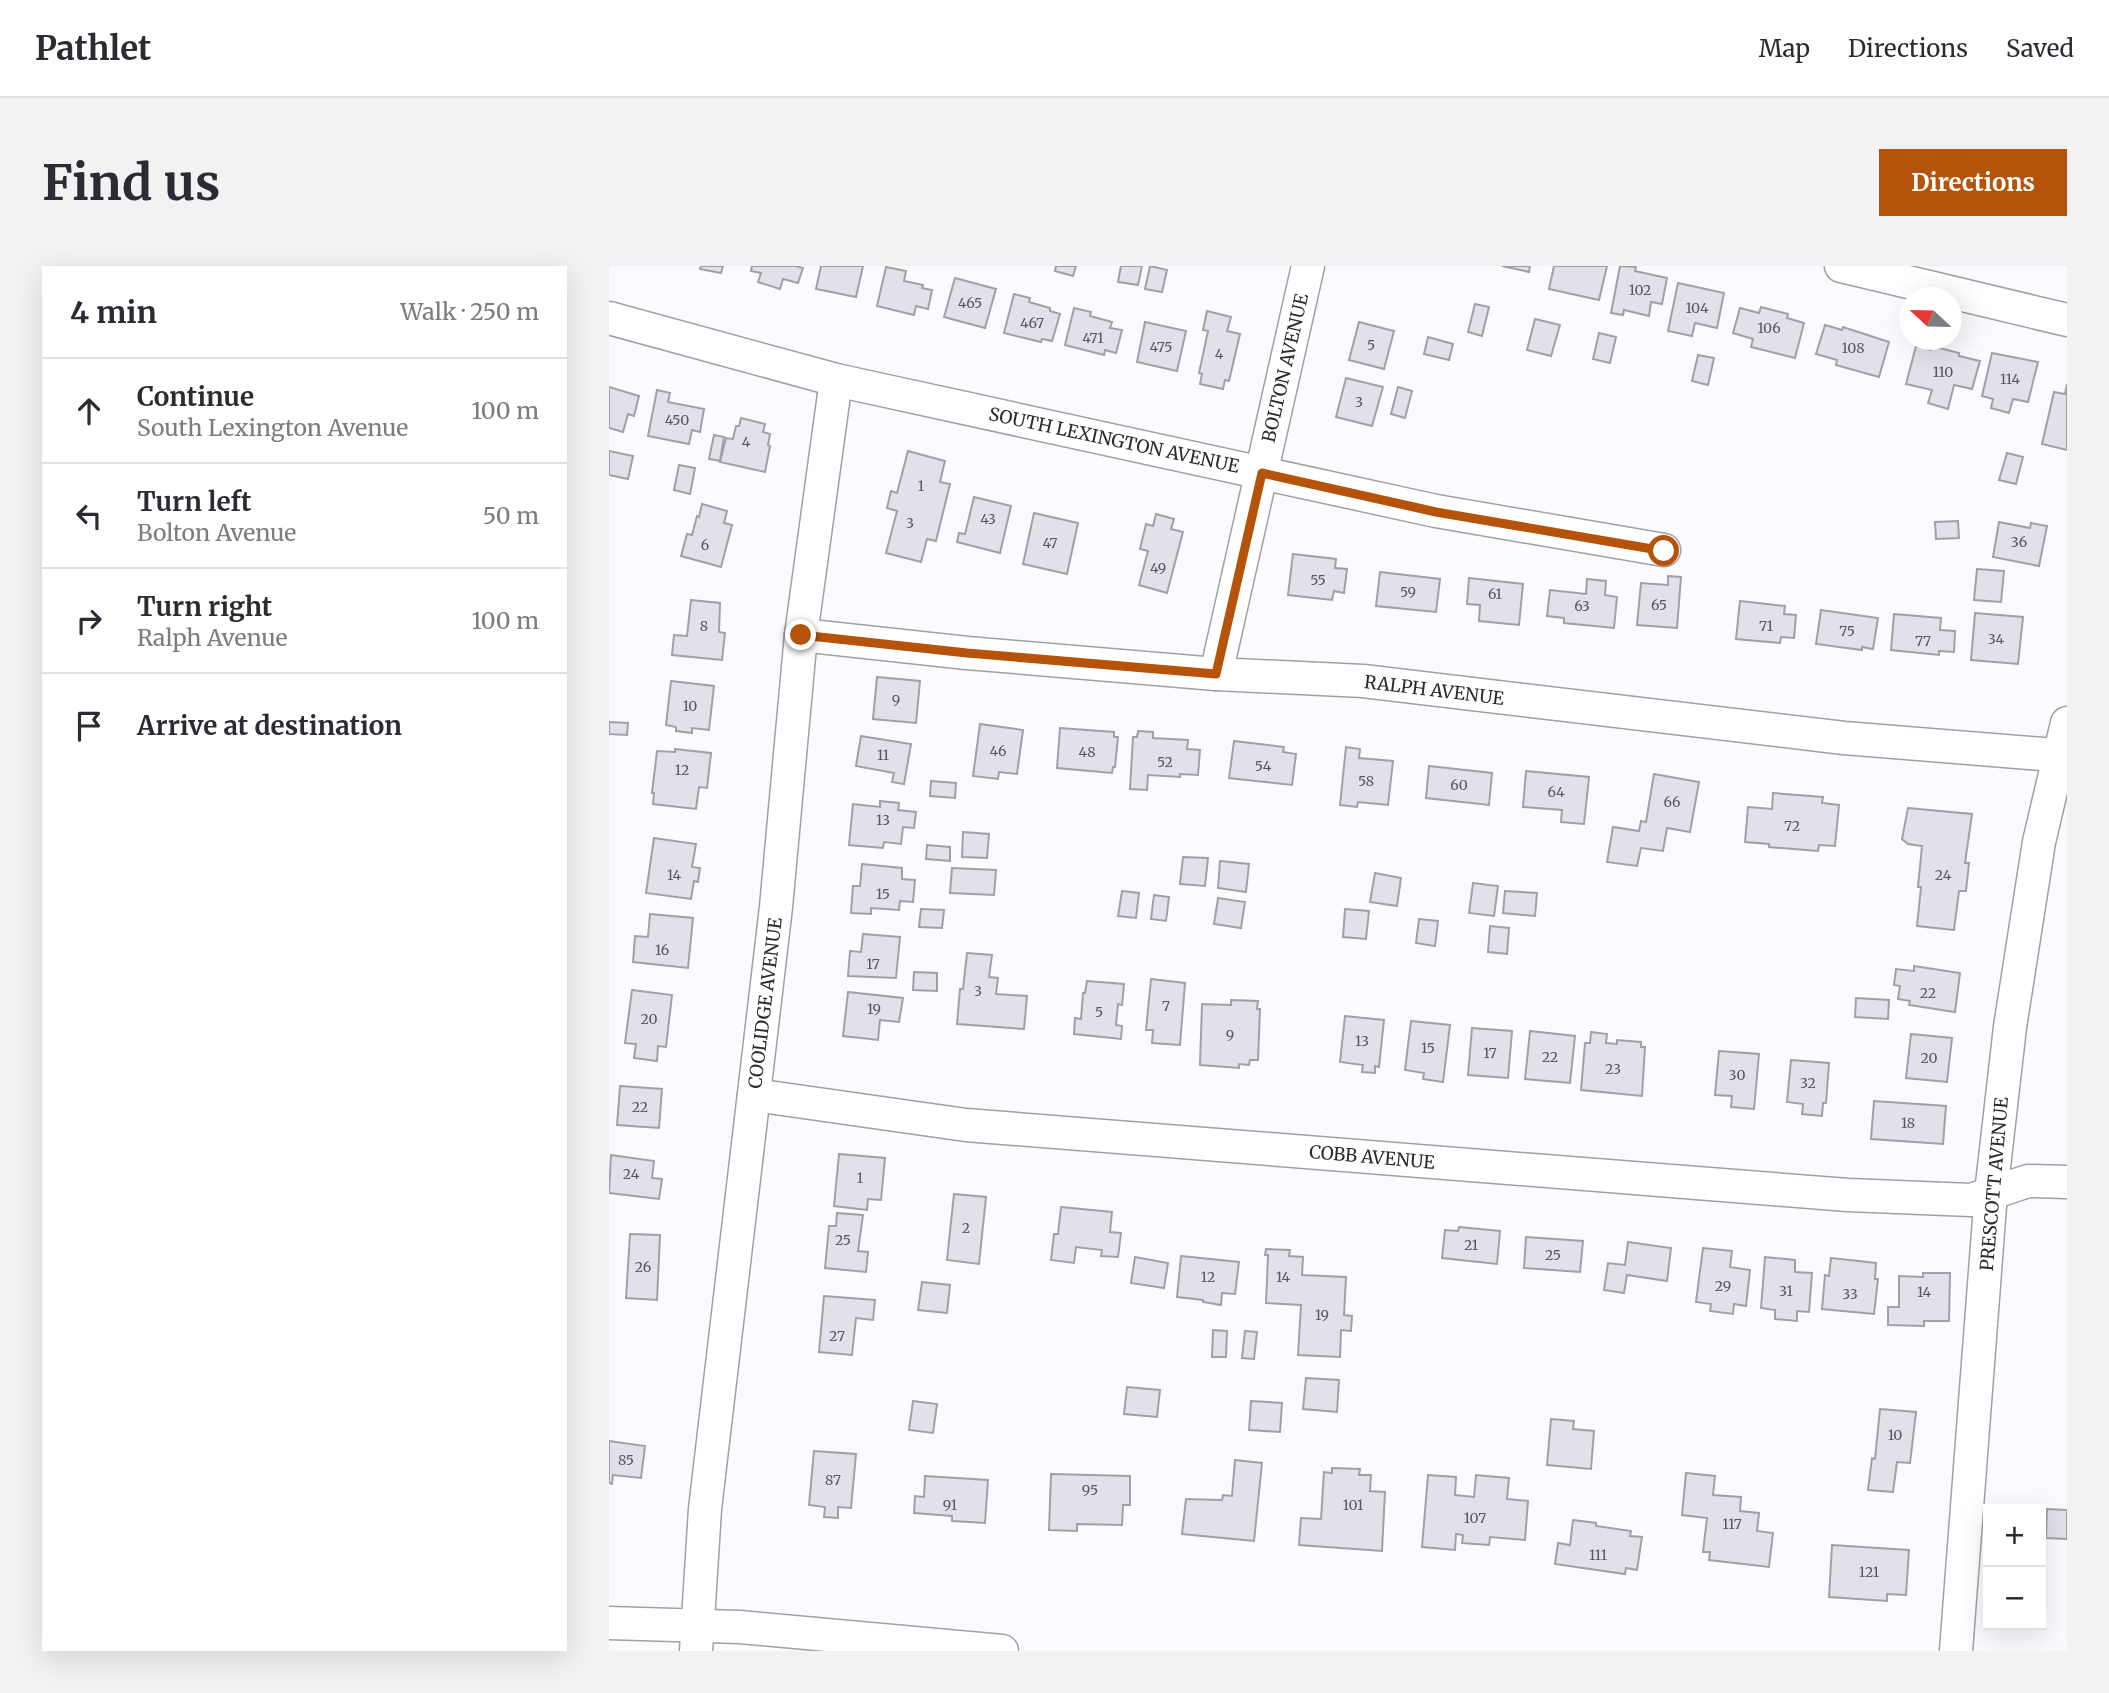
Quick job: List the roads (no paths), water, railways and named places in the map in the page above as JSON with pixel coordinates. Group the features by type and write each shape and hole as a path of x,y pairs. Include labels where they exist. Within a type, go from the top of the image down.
{"street":[{"name":"BOLTON AVENUE","path":"1216,674 1308,266"},
{"path":"1841,266 2067,320"},
{"name":"SOUTH LEXINGTON AVENUE","path":"609,318 836,380 1436,512 1664,551"},
{"name":"COOLIDGE AVENUE","path":"697,1638 705,1509 777,894 801,635 836,380"},
{"name":"RALPH AVENUE","path":"801,635 967,653 1216,674 1363,681 1844,738 2063,756"},
{"name":"PRESCOTT AVENUE","path":"1957,1651 1991,1193 2010,1027 2039,842 2063,756 2067,723"},
{"name":"COBB AVENUE","path":"754,1095 994,1127 1848,1195 1971,1200 2028,1181 2067,1182"},
{"path":"609,1623 697,1638 740,1627 1002,1651"}]}
